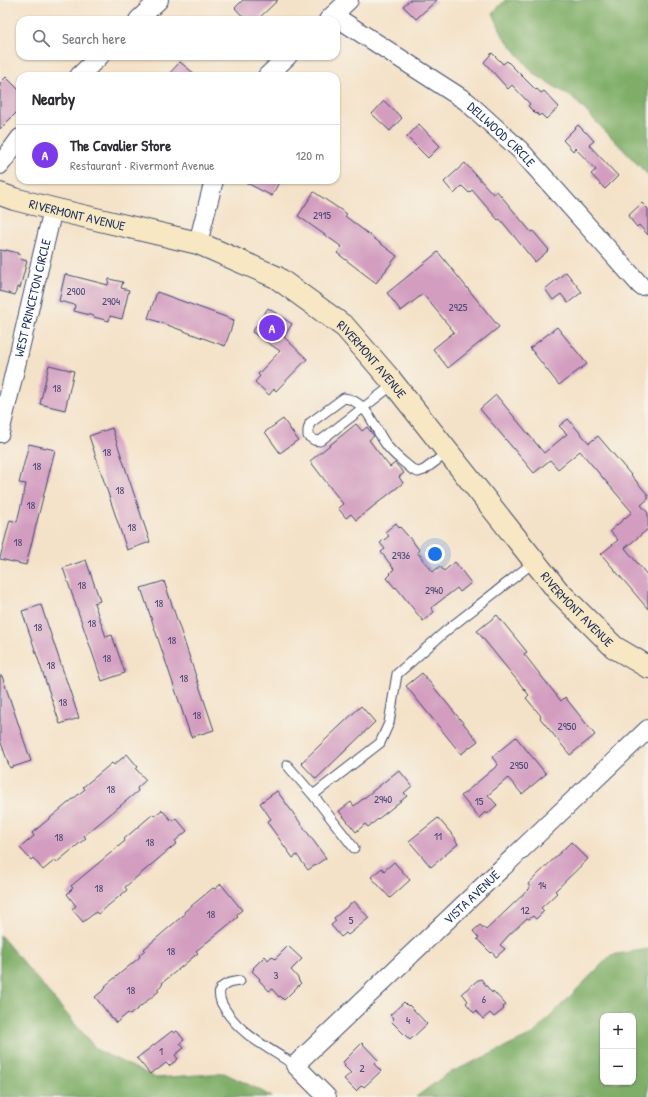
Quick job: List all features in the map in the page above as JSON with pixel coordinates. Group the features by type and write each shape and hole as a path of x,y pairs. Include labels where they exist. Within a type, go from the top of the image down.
{"main road":[{"name":"RIVERMONT AVENUE","path":"0,194 53,209 198,243 276,276 345,327 394,384 558,591 614,647 648,667"}],"street":[{"path":"142,16 159,0"},
{"path":"332,16 349,0"},
{"name":"DELLWOOD CIRCLE","path":"340,24 466,101 520,150 641,286"},
{"path":"83,72 96,60"},
{"path":"271,72 284,60"},
{"path":"0,166 16,144"},
{"path":"198,243 213,184"},
{"name":"WEST PRINCETON CIRCLE","path":"0,433 53,209"},
{"name":"VISTA AVENUE","path":"295,1065 648,729"},
{"path":"295,1065 327,1097"}],"lane":[{"path":"394,384 364,407 320,442 308,436 310,423 344,398 351,399 364,407 388,447 413,470 418,472 424,470 448,452"},
{"path":"313,795 380,743 390,723 397,674 447,630 534,562"},
{"path":"287,765 313,795 354,848"},
{"path":"240,980 224,985 219,991 219,997 225,1010 248,1035 295,1065"}],"green space":[{"path":"505,0 648,0 648,175 573,98 534,74 503,36 493,13"},
{"path":"0,935 97,1050 156,1078 224,1073 272,1097 0,1097"},
{"path":"648,949 648,1097 416,1097 447,1074 532,1035 611,955"}],"building":[{"path":"243,0 278,0 261,16 242,16 235,8"},
{"path":"410,0 437,0 416,19 403,6"},
{"path":"492,53 503,64 507,61 536,90 537,89 541,93 544,91 559,107 546,119 541,114 539,116 537,113 536,114 528,106 530,104 512,85 508,89 484,62"},
{"path":"180,62 192,72 171,72"},
{"path":"6,77 16,87 16,113 0,129 0,83"},
{"path":"384,101 402,118 390,131 372,114"},
{"path":"419,124 440,146 428,158 407,137"},
{"path":"578,125 594,141 589,145 618,176 605,189 591,174 596,170 575,148 573,151 563,140"},
{"path":"465,163 493,194 497,191 531,232 533,231 549,250 535,262 500,219 498,220 472,190 469,193 462,186 454,194 444,182"},
{"path":"249,184 278,184 272,196"},
{"path":"314,192 347,214 345,216 397,256 376,283 337,253 342,247 298,216"},
{"path":"642,203 648,209 648,235 639,225 637,227 628,216"},
{"path":"0,250 18,253 17,254 21,255 20,259 27,261 20,288 17,287 15,295 0,291"},
{"path":"438,252 499,327 448,368 433,349 454,332 423,294 401,311 387,293"},
{"path":"566,272 582,292 568,303 561,294 553,300 545,289"},
{"path":"65,274 108,285 109,279 123,282 121,288 129,290 122,319 110,316 109,321 94,317 74,311 75,305 59,301"},
{"path":"157,292 234,320 225,346 148,318"},
{"path":"268,308 292,324 284,337 307,359 276,391 274,389 269,395 255,382 260,376 258,374 280,351 252,332"},
{"path":"557,327 587,364 559,385 530,348"},
{"path":"49,365 74,371 65,410 40,404"},
{"path":"496,395 544,453 567,434 559,426 568,419 589,443 598,436 648,495 648,499 641,505 648,513 648,529 625,548 648,576 648,609 601,554 618,540 610,531 632,512 580,451 558,469 550,460 534,473 480,409"},
{"path":"283,419 298,440 280,453 265,432"},
{"path":"356,424 362,431 367,427 374,436 369,440 390,467 395,463 404,473 399,477 403,483 356,520 351,514 346,518 338,508 343,504 310,461"},
{"path":"112,428 150,542 127,550 89,436"},
{"path":"29,444 55,450 26,565 0,558 10,520 17,522 26,484 19,483"},
{"path":"396,523 414,543 419,550 417,552 433,572 440,566 444,571 455,562 471,583 460,592 457,588 431,608 434,612 423,621 387,578 394,569 381,552 385,549 380,543 389,536 385,532"},
{"path":"86,560 100,601 94,603 106,637 112,635 125,673 102,681 63,568"},
{"path":"164,581 214,730 191,737 141,588"},
{"path":"41,605 79,718 60,724 22,611"},
{"path":"497,615 527,652 524,654 561,701 565,697 595,735 570,755 526,698 529,695 477,631"},
{"path":"422,673 478,741 461,754 406,686"},
{"path":"0,676 2,676 31,761 10,768 0,740"},
{"path":"361,706 375,722 316,779 301,763"},
{"path":"516,737 546,774 522,794 508,778 488,795 497,805 487,814 485,812 479,818 461,796 498,765 492,757"},
{"path":"127,754 138,767 136,769 146,780 137,788 138,791 84,836 86,838 57,862 55,860 43,870 33,858 31,860 20,848 34,836 32,833 85,789 83,787 112,763 114,765"},
{"path":"399,770 412,786 404,793 407,796 368,827 365,824 356,832 339,811 351,802 354,806"},
{"path":"277,791 326,858 308,870 297,855 293,858 267,822 271,819 260,803"},
{"path":"162,810 172,821 176,818 187,831 175,841 177,843 125,887 127,890 98,914 96,912 83,922 72,909 76,906 67,894 73,888 71,886 125,841 124,839 153,814 154,816"},
{"path":"438,818 456,839 455,840 458,844 431,867 409,841"},
{"path":"571,842 588,859 555,891 557,893 541,908 544,911 536,919 533,916 529,919 527,918 509,935 500,945 505,949 496,957 477,939 479,938 473,931 480,925 486,930 530,888 528,884"},
{"path":"394,862 410,880 390,898 371,877 382,868 384,871"},
{"path":"221,884 242,910 236,915 238,917 196,951 198,953 162,983 163,984 157,989 159,991 130,1015 128,1013 116,1023 95,997 106,988 105,986 140,957 139,955 145,950 144,949 185,914 184,912 213,888 215,889"},
{"path":"354,901 369,918 348,935 346,933 341,937 331,925 336,921 334,918"},
{"path":"288,946 302,959 291,970 301,983 284,1000 272,989 269,991 252,971 254,969 253,968 265,956 268,960 272,956 275,959"},
{"path":"481,979 492,993 493,991 506,1005 503,1007 504,1009 494,1017 490,1013 483,1019 476,1011 474,1013 466,1003 468,1001 462,993"},
{"path":"404,1002 408,1006 409,1005 427,1024 410,1040 391,1021 394,1019 390,1015"},
{"path":"172,1031 174,1033 177,1031 184,1040 180,1043 184,1048 175,1055 178,1059 169,1066 166,1063 150,1074 137,1058"},
{"path":"362,1043 378,1060 374,1064 381,1071 364,1087 362,1085 356,1091 344,1079 351,1073 344,1066 345,1065 343,1062"}],"place":[{"name":"The Cavalier Store","path":"272,328"}]}
